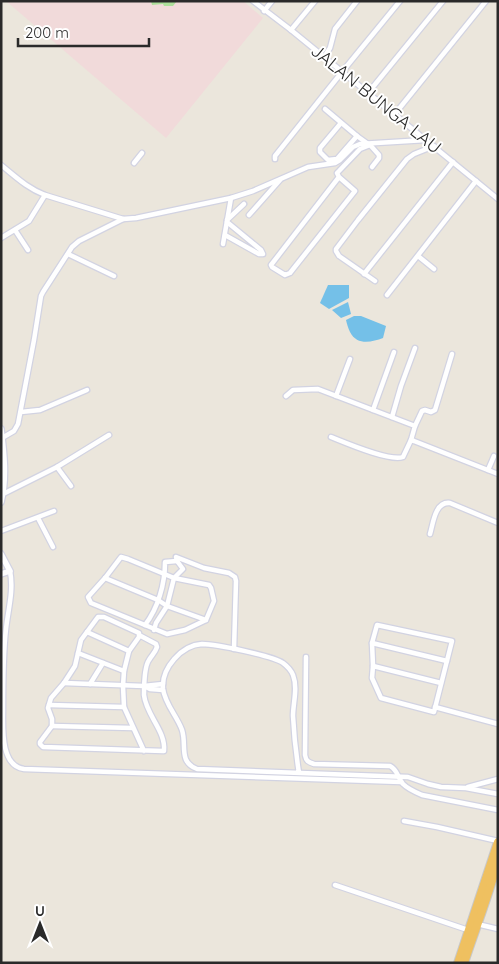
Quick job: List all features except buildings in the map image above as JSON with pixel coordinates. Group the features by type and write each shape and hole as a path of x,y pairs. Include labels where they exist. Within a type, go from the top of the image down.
{"highway":[{"path":"458,963 472,926 498,841"},
{"path":"464,963 472,926 495,885 498,860"}],"street":[{"name":"JALAN BUNGA LAU","path":"252,1 291,30 498,199"},
{"path":"264,11 272,1"},
{"path":"291,30 315,1"},
{"path":"324,57 330,48 335,30 357,1"},
{"path":"275,158 400,1"},
{"path":"368,93 443,1"},
{"path":"394,115 486,1"},
{"path":"325,109 379,155 380,157 372,167"},
{"path":"341,123 320,149 320,153 325,158 328,160 337,158 357,136"},
{"path":"1,165 27,186 45,195 123,219 136,218 230,198 253,191 308,167 335,163 353,147 368,144 426,140"},
{"path":"339,177 271,265 272,267 285,275 290,273 355,191 337,173 355,153 368,144"},
{"path":"375,281 339,256 336,253 336,249 408,159 414,154 434,146"},
{"path":"134,163 142,152"},
{"path":"364,274 453,162"},
{"path":"249,215 280,180"},
{"path":"387,295 476,181"},
{"path":"1,238 29,221 45,195"},
{"path":"223,244 230,198"},
{"path":"227,221 244,204"},
{"path":"2,438 16,429 21,412 41,296 72,246 123,219"},
{"path":"225,235 259,254 263,254 261,250 227,221"},
{"path":"14,230 28,250"},
{"path":"68,254 114,276"},
{"path":"418,256 434,269"},
{"path":"392,417 415,348"},
{"path":"373,410 394,352"},
{"path":"331,437 376,454 399,459 403,457 422,410 431,412 435,410 452,354"},
{"path":"336,396 350,359"},
{"path":"286,396 293,390 314,388 415,426"},
{"path":"21,412 40,410 87,390"},
{"path":"1,429 5,468 1,502"},
{"path":"3,494 57,468 109,436"},
{"path":"411,440 498,474"},
{"path":"488,470 494,456"},
{"path":"57,468 70,486"},
{"path":"430,534 438,509 440,505 446,502 498,524"},
{"path":"1,531 54,511"},
{"path":"38,518 53,548"},
{"path":"1,554 10,571 11,590 3,667 3,733 8,757 16,767 24,769 401,782"},
{"path":"154,630 156,623 167,606 174,578 183,569 176,556 204,568 229,573 235,577 234,649"},
{"path":"121,557 165,573 174,578 209,585 212,588 214,601 206,620 185,630 168,634 154,630 91,603 88,597 121,557"},
{"path":"145,625 158,600 165,573 165,562 177,561"},
{"path":"1,574 10,571"},
{"path":"105,578 158,600 167,606 206,620"},
{"path":"98,617 104,617 139,635 156,644 157,647 146,666 144,696 145,702 164,741 164,749 162,751 144,751 41,746 40,742 52,726 52,719 48,708 51,698 75,666 81,640 98,617"},
{"path":"376,625 452,641 434,712 381,698 372,678 372,643 376,625"},
{"path":"87,632 129,651"},
{"path":"139,635 129,651 122,686 124,707 144,751"},
{"path":"372,643 447,661"},
{"path":"299,773 294,741 295,683 292,672 282,662 234,649 202,644 184,650 171,662 163,687 168,703 182,732 186,761 192,767 197,769 299,773 399,776 441,787 466,788 498,794"},
{"path":"78,653 124,671"},
{"path":"306,657 305,755 309,762 314,764 390,766 396,770 401,782 413,792 498,810"},
{"path":"90,684 103,663"},
{"path":"373,666 441,683"},
{"path":"64,683 163,687"},
{"path":"49,704 124,707"},
{"path":"435,707 498,724"},
{"path":"52,726 133,728"},
{"path":"466,788 498,779"},
{"path":"404,821 498,841"},
{"path":"335,885 472,926 498,929"}],"shaded area":[{"path":"6,1 243,1 263,18 166,138"}],"green space":[{"path":"151,1 177,1 173,6 164,6 163,4 152,5"}],"water":[{"path":"328,285 349,285 349,298 329,309 320,303"},
{"path":"348,302 351,314 341,318 332,310"},
{"path":"354,316 361,316 386,326 383,338 365,342 353,336 346,320"}]}
